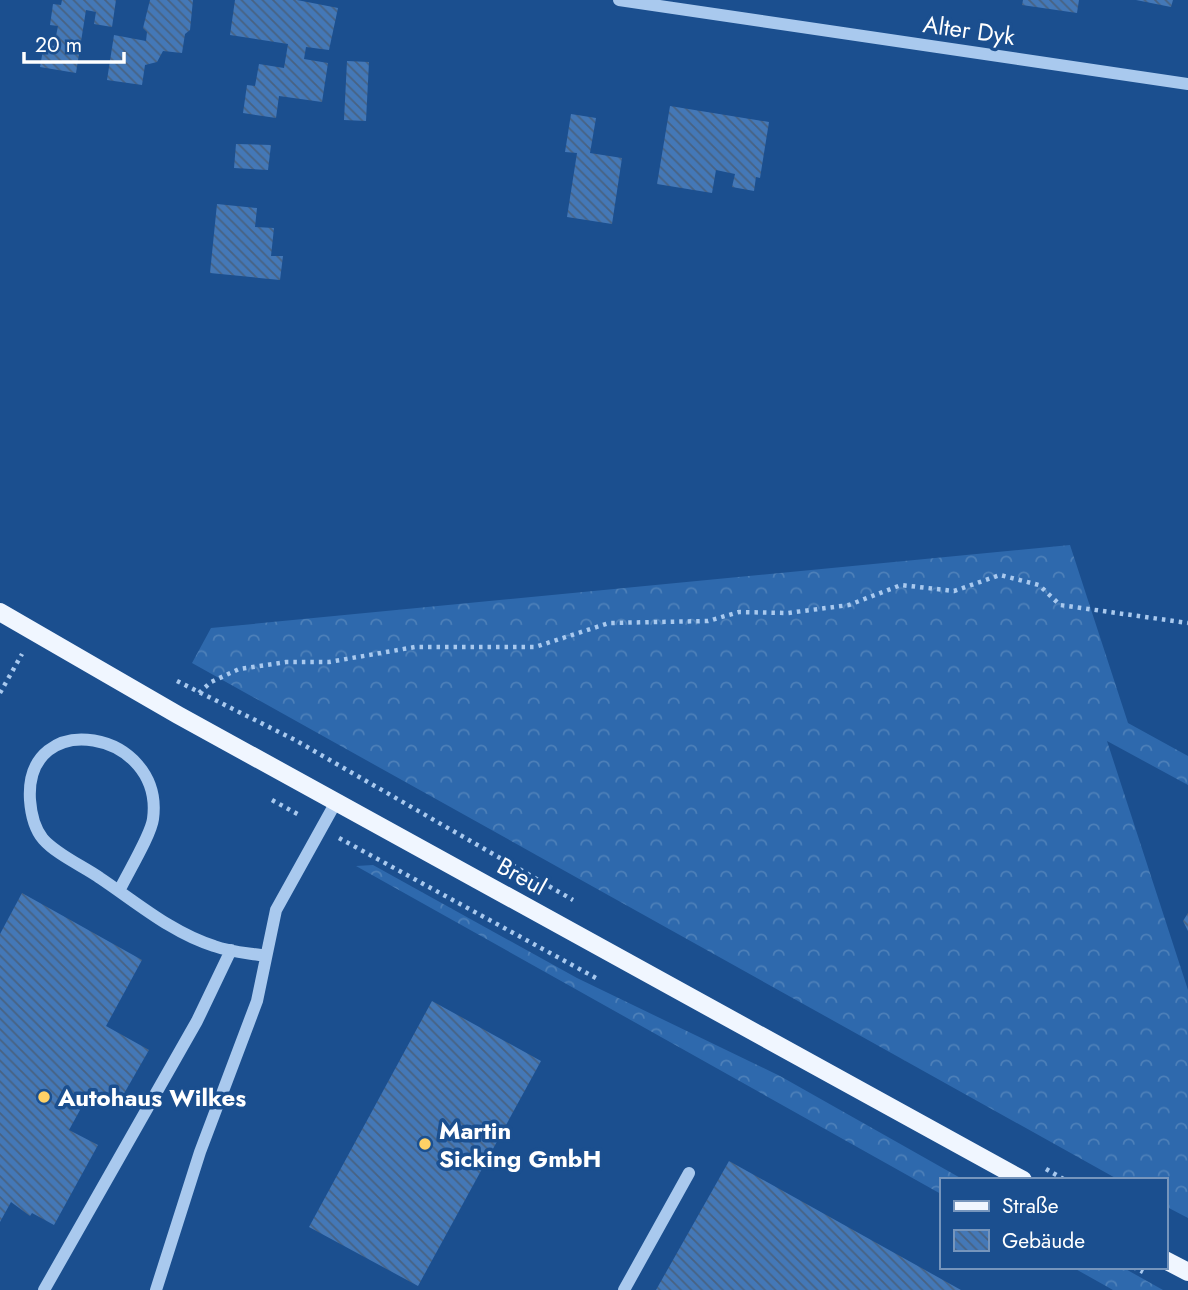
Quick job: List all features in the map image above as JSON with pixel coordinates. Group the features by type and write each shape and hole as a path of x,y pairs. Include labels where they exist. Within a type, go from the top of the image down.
{"main road":[{"name":"Breul","path":"0,612 178,715 1019,1178"},
{"path":"1167,1261 1188,1272"}],"street":[{"name":"Alter Dyk","path":"618,0 1188,84"},
{"path":"119,891 153,820 151,790 141,768 118,748 91,738 63,742 40,757 29,785 31,817 44,840 166,923 214,946 266,956"},
{"path":"156,1290 200,1152 257,1001 276,910 336,802"},
{"path":"44,1290 197,1021 231,950"},
{"path":"624,1290 689,1173"}],"path":[{"path":"178,715 211,682 239,669 286,662 330,662 415,647 535,647 609,623 708,621 739,612 788,612 849,605 901,585 954,591 1000,575 1039,585 1060,605 1188,623"},
{"path":"0,693 34,631"}],"green space":[{"path":"1070,545 1128,723 1188,756 1188,785 1107,741 1188,990 1188,1218 1167,1207 1167,1178 1115,1178 192,663 211,628"},
{"path":"373,865 577,978 780,1076 960,1178 940,1178 940,1193 356,866"},
{"path":"1076,1269 1126,1269 1163,1290 1113,1290"}],"building":[{"path":"62,0 116,0 112,27 94,24 96,12 86,10 76,73 40,67 44,44 54,46 58,26 50,25 53,4 61,5"},
{"path":"150,0 193,0 190,30 185,34 182,53 163,51 157,62 145,65 142,85 107,80 114,35 146,41 147,32 143,28"},
{"path":"235,0 297,0 338,8 329,50 306,47 304,59 328,63 322,102 279,96 276,118 243,113 247,85 255,86 259,64 284,68 288,44 230,35"},
{"path":"1023,0 1079,0 1077,13 1022,5"},
{"path":"1136,0 1173,0 1171,7"},
{"path":"347,61 369,62 366,121 344,120"},
{"path":"670,106 769,122 760,178 756,177 754,191 732,187 735,174 716,170 712,193 657,184"},
{"path":"571,114 596,118 590,153 622,158 612,224 567,217 577,153 565,152"},
{"path":"236,144 271,145 268,170 234,168"},
{"path":"217,204 257,208 255,227 274,228 271,256 283,256 280,280 210,273"},
{"name":"Autohaus Wilkes","path":"22,893 142,960 106,1026 149,1050 118,1104 91,1090 69,1130 98,1145 54,1225 32,1213 30,1216 11,1202 0,1222 0,934"},
{"path":"1188,913 1188,931 1183,921"},
{"name":"Martin Sicking GmbH","path":"432,1001 541,1061 418,1286 309,1227"},
{"path":"729,1161 961,1290 656,1290"}],"place":[{"name":"Autohaus Wilkes","path":"44,1097"},
{"name":"Martin Sicking GmbH","path":"425,1144"}]}
